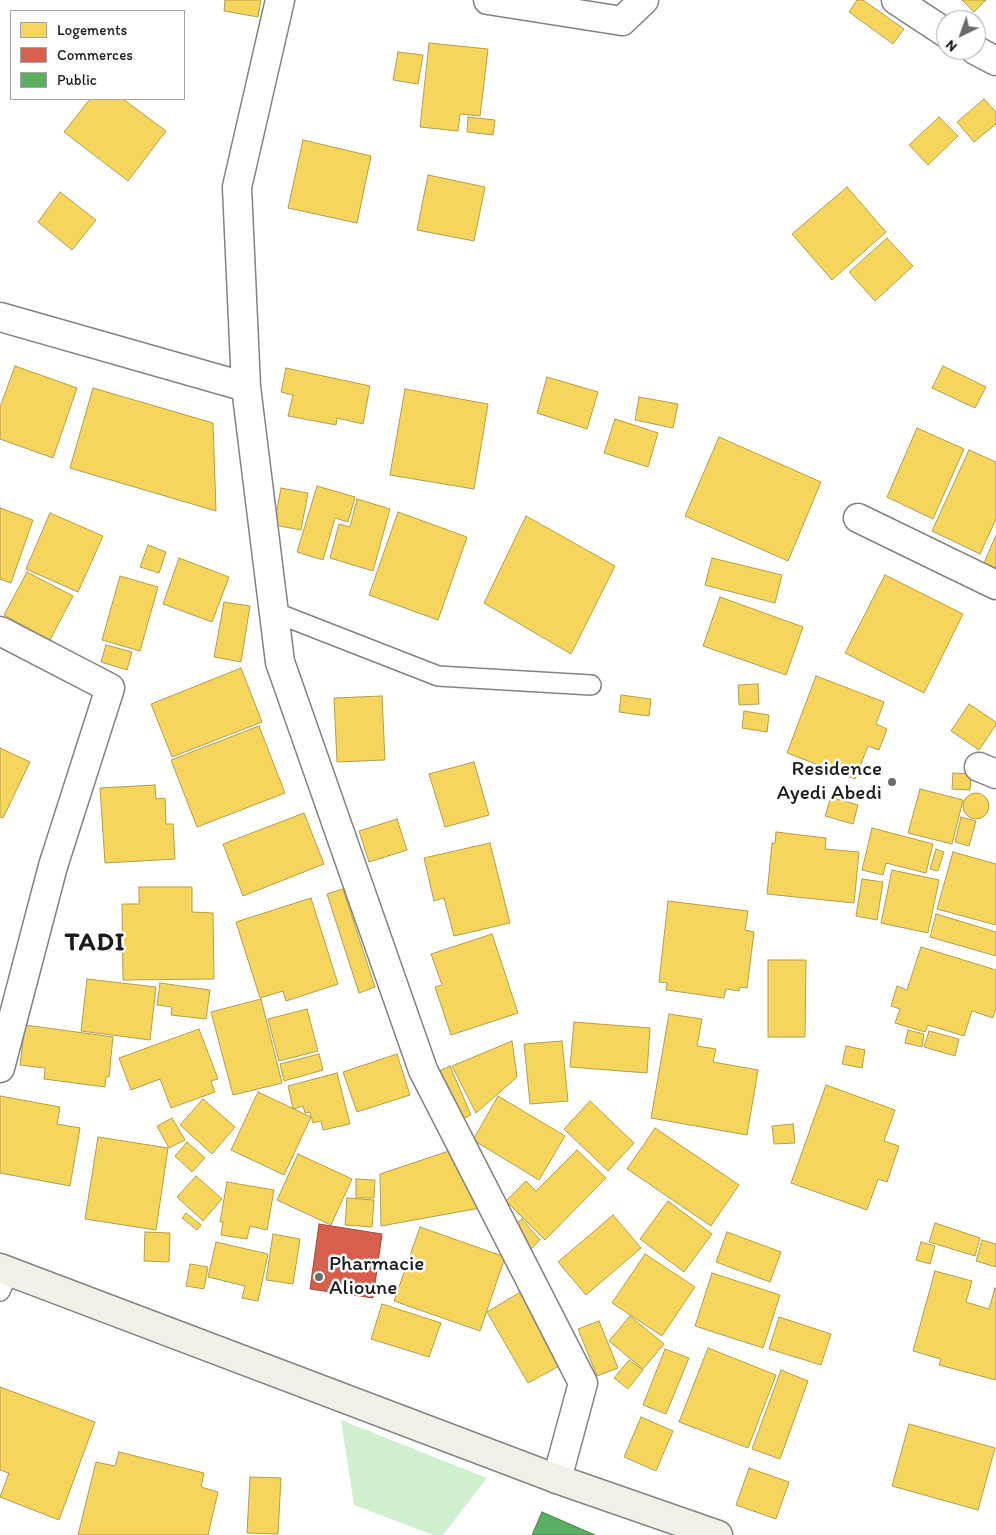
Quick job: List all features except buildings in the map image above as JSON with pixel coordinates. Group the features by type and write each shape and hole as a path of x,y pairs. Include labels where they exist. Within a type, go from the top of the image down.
{"main road":[{"path":"3,1277 718,1535"}],"street":[{"path":"280,0 237,187 246,387 280,662 423,1070 583,1383 557,1478"},
{"path":"488,0 622,22 644,0"},
{"path":"896,0 936,26"},
{"path":"0,317 246,387"},
{"path":"858,518 996,585"},
{"path":"0,631 110,688 54,866 0,1068"}],"lane":[{"path":"274,612 438,676 590,685"}],"green space":[{"path":"341,1420 487,1478 443,1535 433,1535 354,1505"}],"place":[{"name":"Residence Ayedi Abedi","path":"892,782"},
{"name":"Pharmacie Alioune","path":"319,1277"}],"district":[{"name":"TADI","path":"95,943"}]}
